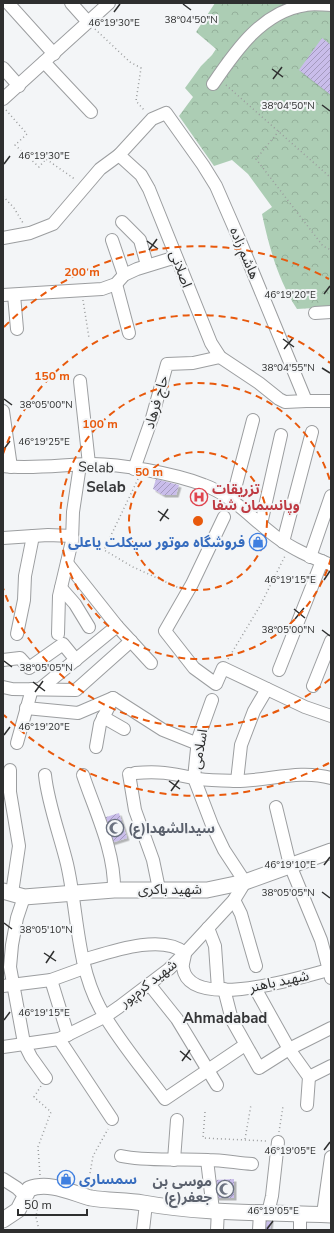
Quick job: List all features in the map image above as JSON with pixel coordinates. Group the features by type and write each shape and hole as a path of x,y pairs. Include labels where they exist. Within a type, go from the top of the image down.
{"main road":[{"name":"شهید باکری","path":"13,894 71,893 159,888 207,890 245,882 331,851"},
{"path":"3,1220 18,1210 29,1189 41,1187 57,1188 85,1196 173,1208 327,1215"}],"street":[{"path":"8,3 54,54"},
{"path":"71,3 88,22"},
{"path":"3,99 109,3"},
{"path":"215,81 230,58 260,25 282,11 307,4 331,5"},
{"path":"44,62 91,112"},
{"path":"3,68 19,86"},
{"name":"هاشم زاده","path":"152,119 166,114 203,164 216,186 306,401"},
{"path":"3,238 30,233 53,224 100,169 119,155 152,119"},
{"name":"اصلانی","path":"119,155 141,175 149,189 211,343 220,357 259,383 279,399 285,402 306,401"},
{"path":"122,222 140,240 147,265"},
{"path":"112,240 129,333"},
{"path":"17,329 8,295 102,289 147,265 176,257"},
{"path":"315,313 331,312"},
{"name":"حاج فرهاد","path":"138,470 167,364 193,363 220,357"},
{"path":"58,634 58,604 72,536 74,505 84,465 80,381"},
{"path":"306,401 331,401"},
{"path":"3,411 7,467"},
{"path":"232,500 253,420"},
{"path":"286,544 312,432"},
{"path":"261,524 281,435"},
{"name":"Selab","path":"7,467 84,465 164,474 204,484 232,500 286,544 310,557 326,563"},
{"path":"310,557 331,496"},
{"path":"224,517 188,592 165,631 194,668 216,684 223,668 305,707 331,716"},
{"path":"17,634 24,600 25,576 33,536"},
{"path":"3,538 72,536"},
{"path":"67,563 117,626 151,663"},
{"path":"279,670 326,563"},
{"path":"61,588 75,604 89,627"},
{"path":"17,743 26,708 36,689 76,660 117,626"},
{"path":"3,687 12,689 76,690 130,641"},
{"path":"313,686 331,641"},
{"path":"3,660 20,658 29,668 63,644 76,660"},
{"path":"237,781 241,745 254,711 267,689"},
{"path":"26,708 78,713 114,698"},
{"path":"96,748 103,717 114,698"},
{"path":"114,698 163,730 198,744"},
{"name":"اسلامی","path":"212,700 198,744 194,778 212,825 224,850 245,882"},
{"path":"103,717 124,729"},
{"path":"10,770 10,792 19,846 13,894 17,918 10,957 8,985 24,1043 31,1057 46,1078"},
{"path":"159,888 153,860 135,810 132,773 167,772 194,778 237,781 297,773 312,773 331,778"},
{"path":"83,775 107,847 114,879 114,890"},
{"path":"45,776 67,863 83,964 95,998 106,1016 165,1099 245,1045"},
{"path":"276,807 290,865 321,940 329,974"},
{"name":"شهید کرم‌پور","path":"3,1047 64,1037 106,1016 169,969 186,953 234,900 245,882"},
{"path":"234,900 241,914 256,966"},
{"path":"208,928 215,946 221,989 232,1020 259,1068 289,1049 331,1028"},
{"path":"8,985 51,980 83,964 127,948 164,943 180,948 186,953"},
{"name":"شهید باهنر","path":"186,953 182,967 186,977 197,986 221,989 255,988 329,974"},
{"path":"51,980 64,1037 112,1119"},
{"path":"149,984 177,1019 218,1085"},
{"path":"255,988 289,1049 309,1077 307,1105"},
{"path":"309,1077 331,1066"},
{"path":"174,1160 177,1120"},
{"path":"259,1230 264,1213 272,1196 278,1142"},
{"path":"121,1156 174,1160 207,1160 252,1164"},
{"path":"327,1215 331,1157"},
{"path":"207,1160 216,1210 217,1230"},
{"path":"3,1179 17,1188 24,1196"},
{"path":"143,1230 146,1204"},
{"path":"300,1213 300,1230"}],"path":[{"path":"88,22 130,62 141,68 136,102 152,119"},
{"path":"215,81 279,131 331,178"},
{"path":"3,107 27,134 16,145 39,167 46,159 85,186"},
{"path":"279,131 256,159 323,246 331,250"},
{"path":"3,196 14,208 30,233"},
{"path":"82,290 89,338"},
{"path":"138,470 104,550 133,567 188,592"},
{"path":"223,668 260,606 286,544"},
{"path":"39,1230 36,1217 41,1187 38,1147 52,1112 34,1097 46,1078"},
{"path":"245,1140 251,1105"},
{"path":"205,1112 203,1138 278,1142 283,1106"},
{"path":"85,1196 93,1156 112,1119"}],"green space":[{"path":"215,3 331,3 331,307 297,309 279,275 268,239 262,214 272,207 248,174 232,160 214,166 179,116 193,97 185,88 216,49 196,32"}],"building":[{"path":"322,38 331,45 331,95 299,70"},
{"path":"156,479 179,485 176,495 163,495 153,489"},
{"name":"سیدالشهدا(ع)","path":"119,813 127,838 111,843 103,818"},
{"name":"موسی بن جعفر(ع)","path":"234,1179 234,1198 216,1198 214,1180"},
{"path":"263,1218 271,1219 270,1230 261,1230"}],"place":[{"name":"تزریقات وپانسمان شفا","path":"199,497"},
{"name":"فروشگاه موتور سیکلت یاعلی","path":"258,542"},
{"name":"سیدالشهدا(ع)","path":"115,828"},
{"name":"سمساری","path":"66,1179"},
{"name":"موسی بن جعفر(ع)","path":"225,1189"}],"district":[{"name":"Selab","path":"106,487"},
{"name":"Ahmadabad","path":"225,1018"}]}
